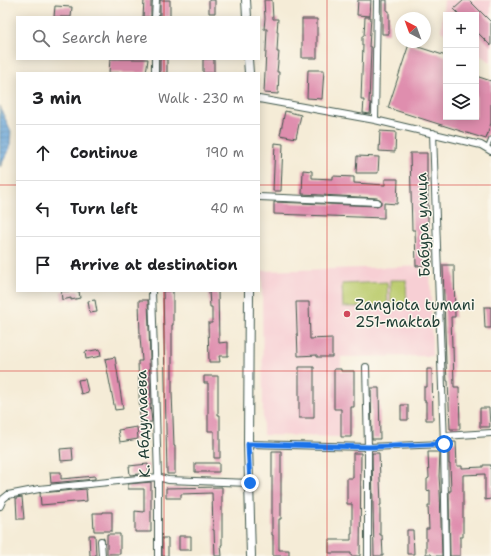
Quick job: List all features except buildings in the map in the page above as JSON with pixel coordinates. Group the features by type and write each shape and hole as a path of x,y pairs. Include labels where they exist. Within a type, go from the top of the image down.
{"street":[{"path":"155,16 156,0"},
{"path":"246,0 247,16"},
{"path":"375,120 377,0"},
{"path":"155,60 155,72"},
{"path":"248,60 249,72"},
{"path":"260,99 375,120 481,145 489,150"},
{"name":"Бабура улица","path":"433,133 444,436 446,556"},
{"path":"260,197 377,202"},
{"name":"К. Абдуллаева","path":"152,292 158,476 158,556"},
{"path":"249,292 248,444 251,556"},
{"path":"366,368 368,556"},
{"path":"444,436 491,433"},
{"path":"248,444 368,447 444,444"},
{"path":"0,506 3,498 8,495 39,489 158,476 168,480 250,483"},
{"path":"102,541 102,556"}],"lane":[{"path":"489,150 491,138"}],"shaded area":[{"path":"444,0 491,0 491,62 479,55 479,12 443,12 443,32 441,31"},
{"name":"Zangiota tumani 251-maktab","path":"430,266 432,356 341,357 341,437 263,435 262,271"}],"green space":[{"path":"390,280 406,280 407,308 391,309"},
{"path":"387,282 388,306 343,307 342,284"}],"water":[{"path":"0,106 11,131 10,148 0,167"}],"place":[{"name":"Zangiota tumani 251-maktab","path":"347,314"}],"route":[{"path":"250,483 248,444 368,447 444,444"}]}
